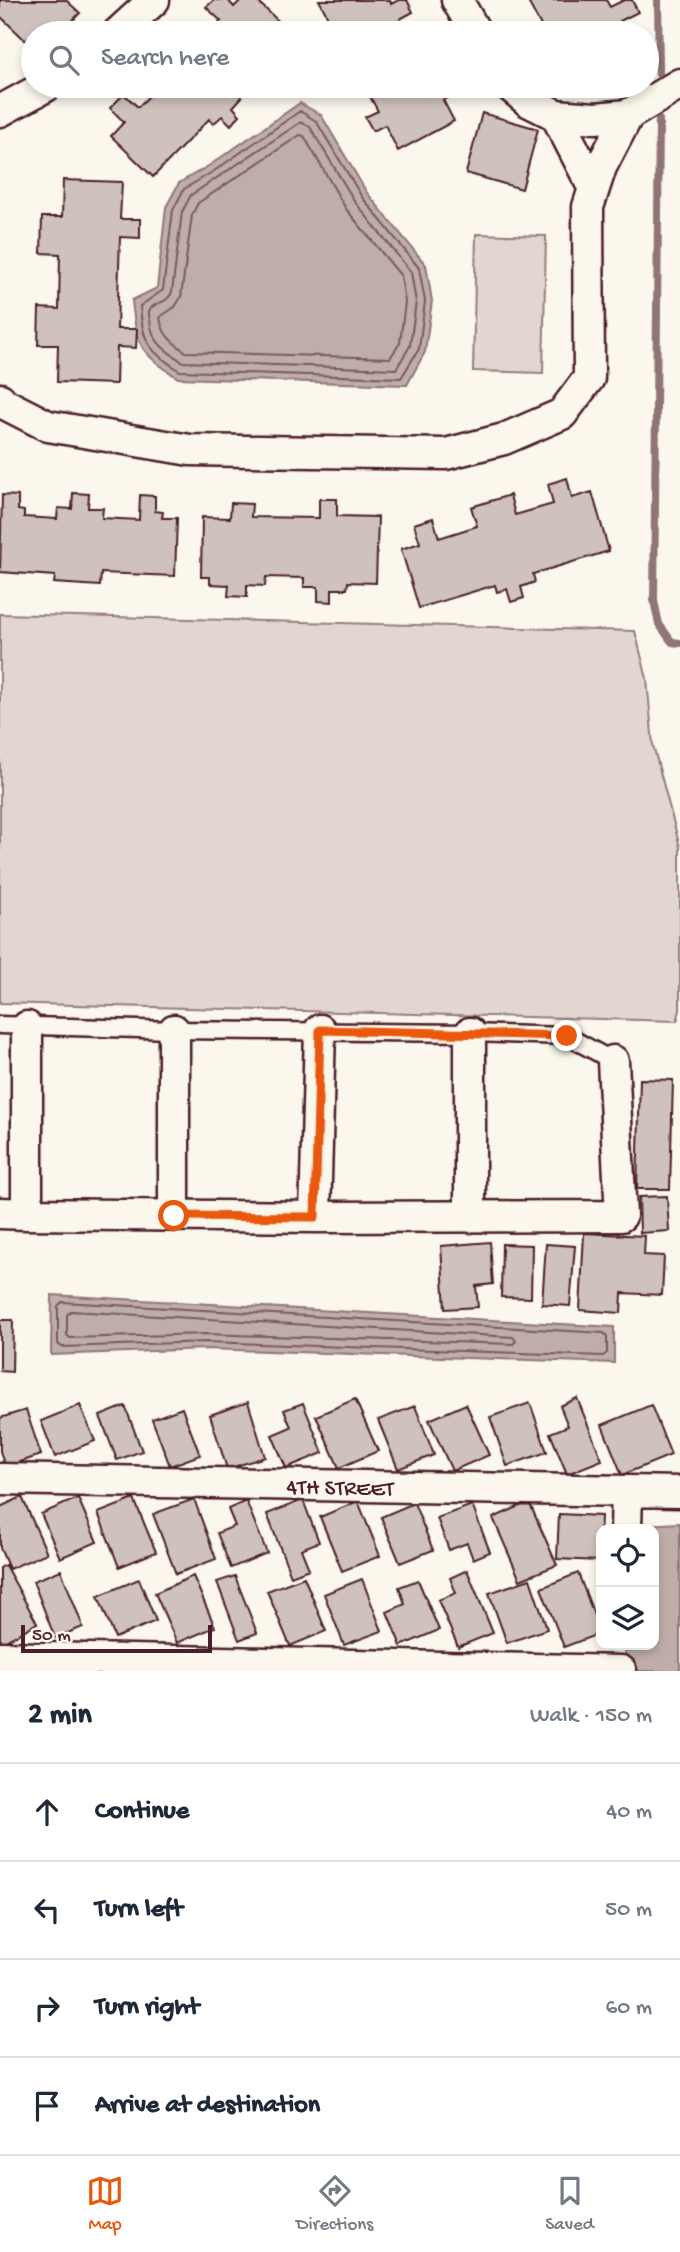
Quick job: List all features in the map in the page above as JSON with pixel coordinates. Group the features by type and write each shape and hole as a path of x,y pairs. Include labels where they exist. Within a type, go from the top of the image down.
{"street":[{"path":"131,21 154,0"},
{"path":"457,0 469,21"},
{"path":"659,97 680,84"},
{"path":"0,111 24,98"},
{"path":"524,98 556,115 595,118 628,116 657,98"},
{"path":"556,115 593,187"},
{"path":"0,399 1,402 48,426 190,450 446,454 503,439 562,414 589,378 588,207 601,167 628,116"},
{"path":"13,1026 14,1214 621,1216 614,1061"},
{"path":"174,1030 174,1216"},
{"path":"315,1217 320,1030"},
{"path":"470,1033 470,1217"},
{"name":"4TH STREET","path":"0,1479 680,1492"},
{"path":"626,1524 627,1492"},
{"path":"0,1657 623,1671 625,1650"}],"lane":[{"path":"13,1026 567,1036 614,1061"}],"shaded area":[{"path":"476,234 546,236 543,373 473,371"},
{"path":"0,614 635,631 647,679 653,745 680,847 680,1010 677,1021 0,1003"}],"water":[{"path":"300,103 321,115 367,193 426,265 432,301 425,352 407,385 178,378 155,361 138,339 132,300 157,288 166,207 179,183"},
{"path":"52,1295 614,1327 614,1363 206,1349 51,1355"},
{"path":"680,1523 680,1671 626,1671 625,1650 659,1650 659,1524"}],"building":[{"path":"0,0 66,0 80,13 72,21 21,21 21,36 0,16"},
{"path":"214,0 228,0 234,7 241,0 256,0 278,21 221,21 206,7"},
{"path":"319,0 390,0 391,4 407,0 413,12 400,19 401,21 330,21"},
{"path":"527,0 606,0 610,7 624,0 632,0 638,12 620,21 538,21"},
{"path":"120,98 128,98 138,107 147,98 241,98 233,107 240,115 231,125 222,116 213,124 209,119 153,177 111,136 124,122 110,108"},
{"path":"371,98 447,98 443,100 454,121 398,151 385,125 373,131 365,117 378,111"},
{"path":"482,113 538,129 522,189 466,173"},
{"path":"63,180 122,182 120,219 140,219 140,238 120,237 117,329 137,329 136,348 117,347 116,384 57,382 58,345 38,345 39,308 59,309 60,254 41,253 42,217 62,217"},
{"path":"567,478 572,498 592,492 609,551 533,574 535,582 521,587 524,598 511,602 507,589 497,592 495,585 419,608 401,549 420,543 414,524 433,518 439,538 477,526 471,507 510,495 515,515 553,504 548,484"},
{"path":"73,493 89,494 88,508 103,508 102,518 139,520 140,495 155,496 155,511 163,512 162,518 177,518 175,576 101,573 100,586 54,583 55,576 0,572 2,495 18,496 18,510 24,511 24,517 57,519 58,508 72,509"},
{"path":"319,499 337,499 337,516 378,517 376,583 348,582 347,589 332,589 332,602 318,601 318,587 304,587 304,578 266,577 265,586 247,585 247,597 228,596 229,585 210,584 210,577 201,577 202,517 230,518 231,503 252,504 251,517 319,518"},
{"path":"640,1079 673,1080 670,1189 637,1189"},
{"path":"667,1196 669,1231 640,1233 639,1197"},
{"path":"584,1233 645,1236 644,1255 664,1256 662,1295 622,1293 621,1313 580,1310"},
{"path":"490,1242 493,1284 476,1286 478,1307 445,1309 441,1246"},
{"path":"502,1244 532,1245 531,1298 501,1297"},
{"path":"546,1244 575,1246 570,1306 542,1304"},
{"path":"0,1320 13,1320 12,1372 0,1371"},
{"path":"577,1398 602,1460 567,1474 550,1433 568,1426 560,1406"},
{"path":"355,1399 378,1451 339,1468 316,1416"},
{"path":"248,1402 265,1457 227,1469 210,1415"},
{"path":"303,1403 323,1453 286,1468 272,1435 291,1427 284,1410"},
{"path":"530,1403 547,1452 507,1466 490,1417"},
{"path":"466,1404 489,1455 452,1471 429,1420"},
{"path":"80,1405 95,1441 55,1457 41,1421"},
{"path":"651,1405 671,1455 622,1475 602,1425"},
{"path":"125,1406 142,1451 117,1460 100,1416"},
{"path":"415,1406 434,1455 398,1469 378,1420"},
{"path":"182,1408 200,1455 170,1466 152,1419"},
{"path":"26,1410 41,1455 5,1467 0,1451 0,1418"},
{"path":"22,1497 47,1553 9,1569 0,1548 0,1507"},
{"path":"78,1498 97,1542 60,1558 41,1514"},
{"path":"134,1499 156,1552 119,1567 98,1513"},
{"path":"194,1499 216,1559 176,1574 153,1514"},
{"path":"303,1500 319,1542 301,1549 309,1569 291,1576 267,1514"},
{"path":"246,1501 267,1553 231,1568 217,1533 235,1526 228,1509"},
{"path":"358,1501 380,1556 342,1571 320,1517"},
{"path":"529,1502 557,1565 520,1580 493,1518"},
{"path":"414,1503 433,1550 400,1563 381,1517"},
{"path":"472,1505 490,1552 473,1559 467,1543 449,1550 437,1518"},
{"path":"559,1514 601,1516 601,1524 596,1524 596,1561 557,1559"},
{"path":"5,1565 37,1623 2,1643 0,1568"},
{"path":"61,1570 83,1627 55,1638 33,1581"},
{"path":"467,1570 493,1633 458,1647 438,1600 456,1593 450,1578"},
{"path":"578,1573 596,1620 596,1635 564,1647 541,1588"},
{"path":"193,1576 215,1627 177,1643 155,1593"},
{"path":"235,1576 257,1633 239,1640 217,1582"},
{"path":"304,1577 326,1631 290,1646 267,1591"},
{"path":"139,1579 156,1621 115,1638 98,1596"},
{"path":"362,1579 382,1631 344,1645 324,1594"},
{"path":"530,1579 547,1629 507,1643 489,1593"},
{"path":"418,1580 439,1630 401,1646 387,1612 405,1604 399,1587"}],"waterway":[{"path":"658,0 658,21"},
{"path":"659,120 654,601 659,624 672,642 680,643"}],"route":[{"path":"174,1216 315,1217 320,1030 567,1036"}]}
